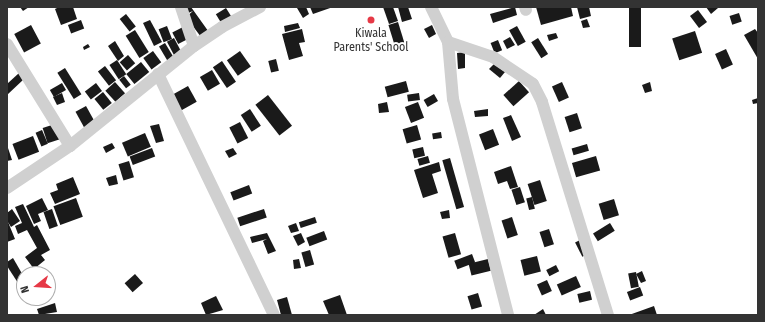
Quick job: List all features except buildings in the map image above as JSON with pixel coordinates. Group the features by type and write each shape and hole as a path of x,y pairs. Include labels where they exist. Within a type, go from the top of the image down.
{"street":[{"path":"181,7 194,46"},
{"path":"7,188 70,146 194,46 222,27 260,7"},
{"path":"431,7 448,42 453,99 508,315"},
{"path":"448,42 493,57 533,84 544,109 608,315"},
{"path":"7,44 70,146"},
{"path":"158,74 274,315"}],"place":[{"name":"Kiwala Parents' School","path":"371,20"}]}
